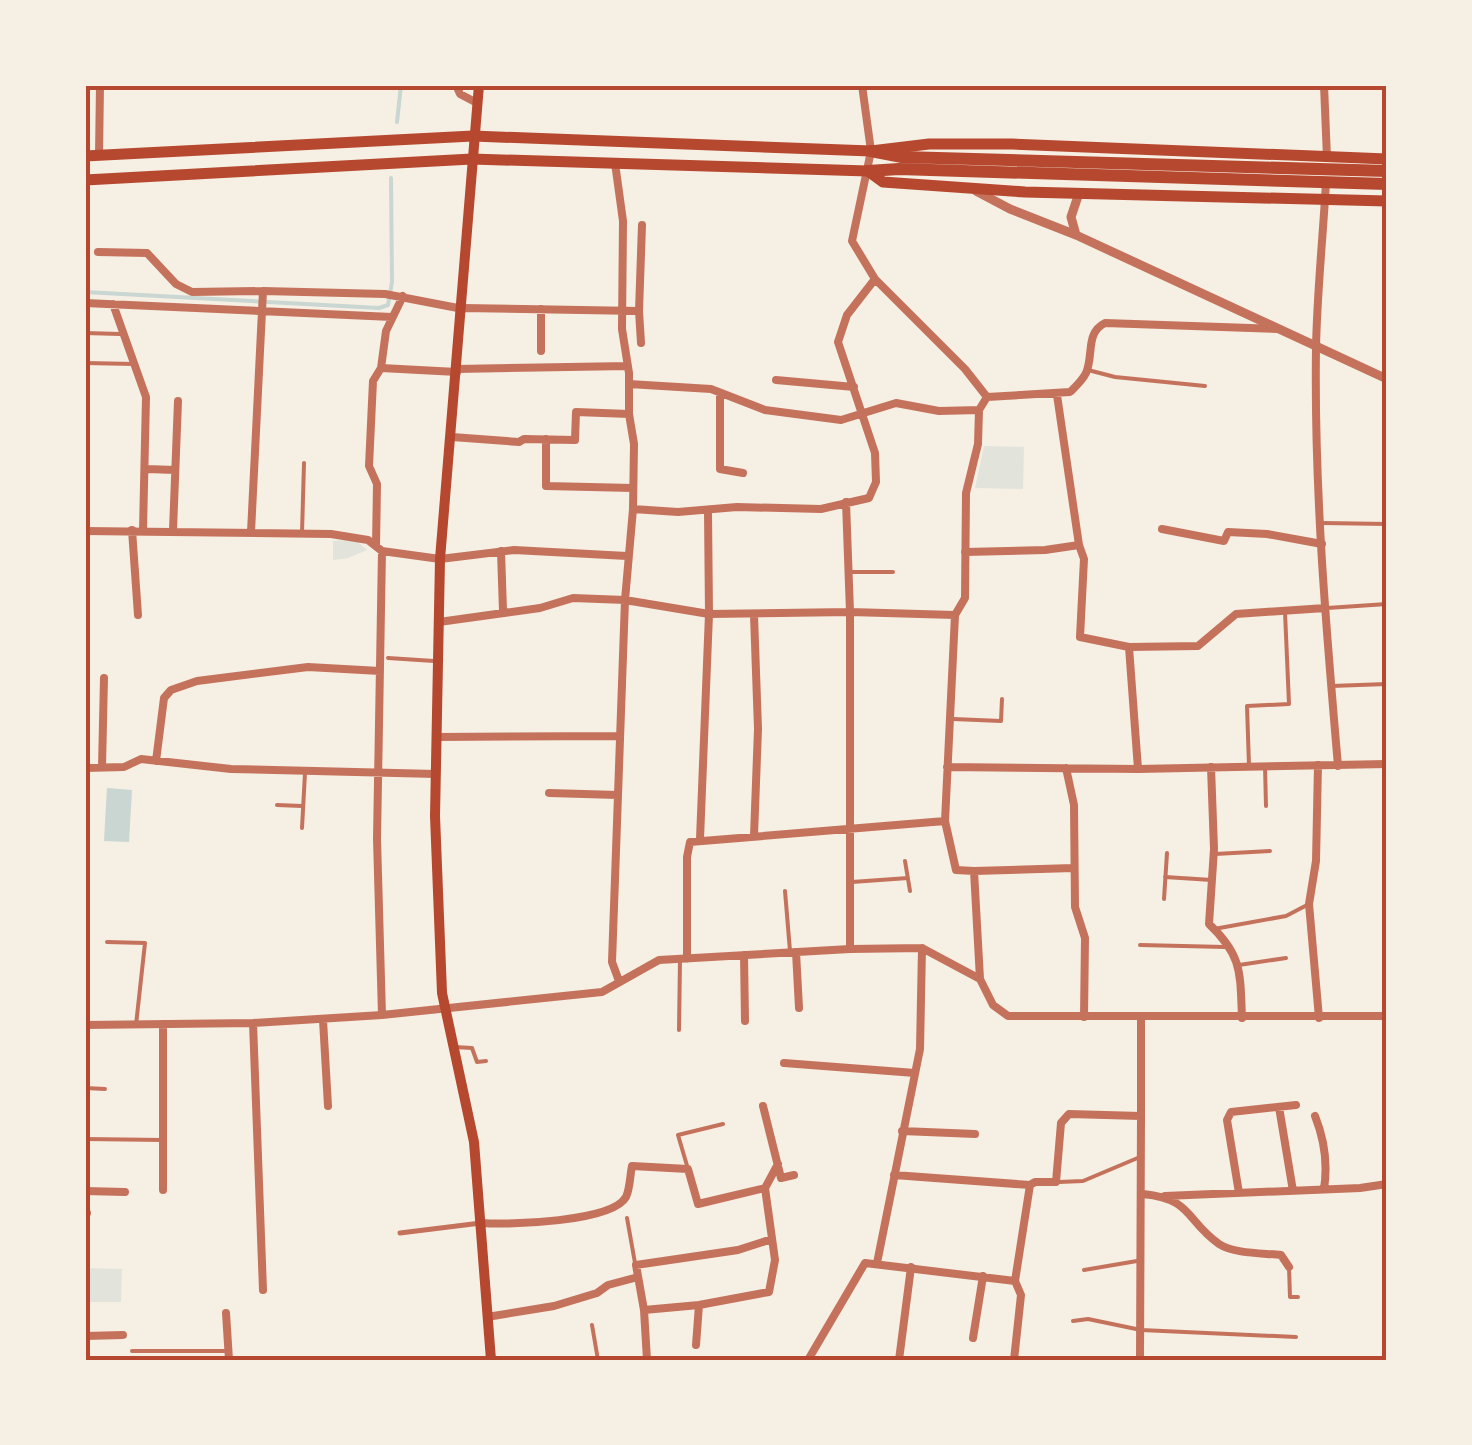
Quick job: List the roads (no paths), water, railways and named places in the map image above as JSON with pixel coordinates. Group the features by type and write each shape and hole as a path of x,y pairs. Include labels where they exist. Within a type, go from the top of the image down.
{"highway":[{"path":"85,156 472,136 871,151 1034,167 1387,184"},
{"path":"871,151 929,144 1012,144 1387,158"},
{"path":"85,180 472,160 868,171 1034,167 1387,172"},
{"path":"868,171 883,182 972,188 1387,200"}],"main road":[{"path":"479,85 440,560 436,774 439,944 446,1008 474,1142 491,1360"}],"street":[{"path":"99,156 100,85"},
{"path":"456,85 460,94 477,103"},
{"path":"862,85 871,151 852,241 875,279 987,397"},
{"path":"1324,85 1327,156 1316,346 1325,608 1338,766"},
{"path":"616,163 623,220 622,309 634,444 633,508 624,600 612,962 618,981"},
{"path":"972,188 1010,209 1076,235 1387,378"},
{"path":"1076,235 1072,216 1078,193"},
{"path":"641,343 642,224"},
{"path":"98,252 147,253 176,284 192,292 384,294 463,308 639,310"},
{"path":"633,508 708,512 737,507 821,510 869,498 876,482 875,452 838,342 847,316 875,279"},
{"path":"251,532 263,291"},
{"path":"382,1015 379,548 377,484 369,466 373,381 381,368 386,331 401,296"},
{"path":"85,303 392,317"},
{"path":"113,304 146,397 143,530"},
{"path":"541,351 542,309"},
{"path":"987,397 1070,392 1088,370 1092,334 1105,323 1282,329"},
{"path":"381,368 628,366"},
{"path":"776,380 854,387"},
{"path":"629,384 712,389 765,410 841,420 896,404 979,410"},
{"path":"720,393 720,469 743,473"},
{"path":"1058,395 1084,559 1080,637 1129,647 1198,646 1236,614 1325,608"},
{"path":"987,397 979,410 978,444 966,493 965,598 955,615 946,822 956,870 1073,868"},
{"path":"173,530 178,401"},
{"path":"452,437 520,442 575,440 576,412 630,414"},
{"path":"546,439 546,486 633,488"},
{"path":"147,469 175,470"},
{"path":"846,502 850,612 850,949"},
{"path":"700,840 709,614 708,512"},
{"path":"1162,529 1224,541 1228,532 1322,544"},
{"path":"132,530 138,616"},
{"path":"85,531 302,534 368,540 379,548 440,560 501,551 626,556"},
{"path":"966,552 1079,546"},
{"path":"501,551 503,611"},
{"path":"439,622 540,608 573,598 624,600 709,614 955,615"},
{"path":"754,615 758,728 754,836"},
{"path":"1129,647 1138,769"},
{"path":"156,760 164,698 171,690 197,681 308,667 380,671"},
{"path":"102,767 104,678"},
{"path":"436,737 620,736"},
{"path":"85,768 124,766 142,759 231,769 436,774"},
{"path":"947,766 1138,769 1387,764"},
{"path":"1318,766 1316,861 1309,904 1320,1018"},
{"path":"1211,767 1214,854 1209,924 1239,965 1242,1018"},
{"path":"1066,768 1074,805 1075,908 1085,938 1084,1017"},
{"path":"549,793 618,795"},
{"path":"684,959 690,842 946,822"},
{"path":"974,871 980,979 993,1005 1008,1016 1387,1016"},
{"path":"85,1025 252,1023 382,1015 602,992 659,960 850,949 922,948 980,979"},
{"path":"877,1262 920,1049 922,948"},
{"path":"793,952 799,1008"},
{"path":"744,955 746,1021"},
{"path":"1140,1360 1141,1018"},
{"path":"322,1020 328,1106"},
{"path":"252,1023 264,1290"},
{"path":"163,1024 163,1190"},
{"path":"784,1063 915,1073"},
{"path":"1239,1193 1227,1120 1231,1112 1296,1105"},
{"path":"763,1106 781,1178 794,1175"},
{"path":"1279,1107 1292,1191"},
{"path":"894,1175 1030,1185 1056,1182 1061,1123 1069,1114 1141,1116"},
{"path":"1315,1116 1325,1148 1324,1190"},
{"path":"902,1131 975,1134"},
{"path":"644,1310 700,1305 769,1292 774,1260 766,1188 778,1164"},
{"path":"400,1233 598,1214 626,1197 632,1166 688,1169 698,1204 766,1188"},
{"path":"1143,1194 1324,1190 1387,1184"},
{"path":"1014,1360 1021,1295 1015,1280 1030,1185"},
{"path":"85,1191 125,1192"},
{"path":"1165,1196 1180,1203 1221,1246 1281,1256 1290,1266"},
{"path":"646,1360 644,1310 636,1265 738,1250 772,1239"},
{"path":"808,1360 865,1263 1015,1280"},
{"path":"899,1360 911,1267"},
{"path":"973,1338 983,1276"},
{"path":"488,1317 554,1306 597,1293 608,1284 638,1277"},
{"path":"696,1345 700,1305"},
{"path":"226,1314 229,1355"},
{"path":"85,1336 123,1336"}],"lane":[{"path":"85,333 124,334"},
{"path":"85,363 134,364"},
{"path":"1088,370 1115,377 1205,386"},
{"path":"302,534 304,462"},
{"path":"1321,523 1387,524"},
{"path":"848,572 893,572"},
{"path":"1325,608 1387,604"},
{"path":"1248,766 1247,706 1289,704 1285,612"},
{"path":"388,658 438,661"},
{"path":"1331,686 1387,684"},
{"path":"950,720 1001,721 1002,699"},
{"path":"1265,766 1266,806"},
{"path":"302,828 305,770"},
{"path":"276,805 304,806"},
{"path":"1214,854 1270,851"},
{"path":"1164,899 1167,853"},
{"path":"905,860 910,891"},
{"path":"1166,877 1212,880"},
{"path":"849,882 908,878"},
{"path":"785,891 793,952"},
{"path":"1214,929 1286,916 1309,904"},
{"path":"107,942 145,943 136,1025"},
{"path":"1140,945 1229,947"},
{"path":"1239,965 1286,958"},
{"path":"679,1030 684,959"},
{"path":"1386,1081 1387,1016"},
{"path":"454,1046 472,1048 477,1062 486,1061"},
{"path":"85,1088 105,1089"},
{"path":"688,1169 678,1135 723,1124"},
{"path":"85,1138 163,1140"},
{"path":"1056,1182 1083,1181 1140,1157"},
{"path":"627,1218 636,1265"},
{"path":"1084,1270 1142,1260"},
{"path":"1290,1266 1290,1297 1298,1297"},
{"path":"1073,1321 1088,1318 1141,1330 1296,1337"},
{"path":"592,1325 598,1360"},
{"path":"132,1352 229,1355"}],"waterway":[{"path":"397,122 401,85"},
{"path":"85,292 379,308 388,305 392,282 391,178"}]}
